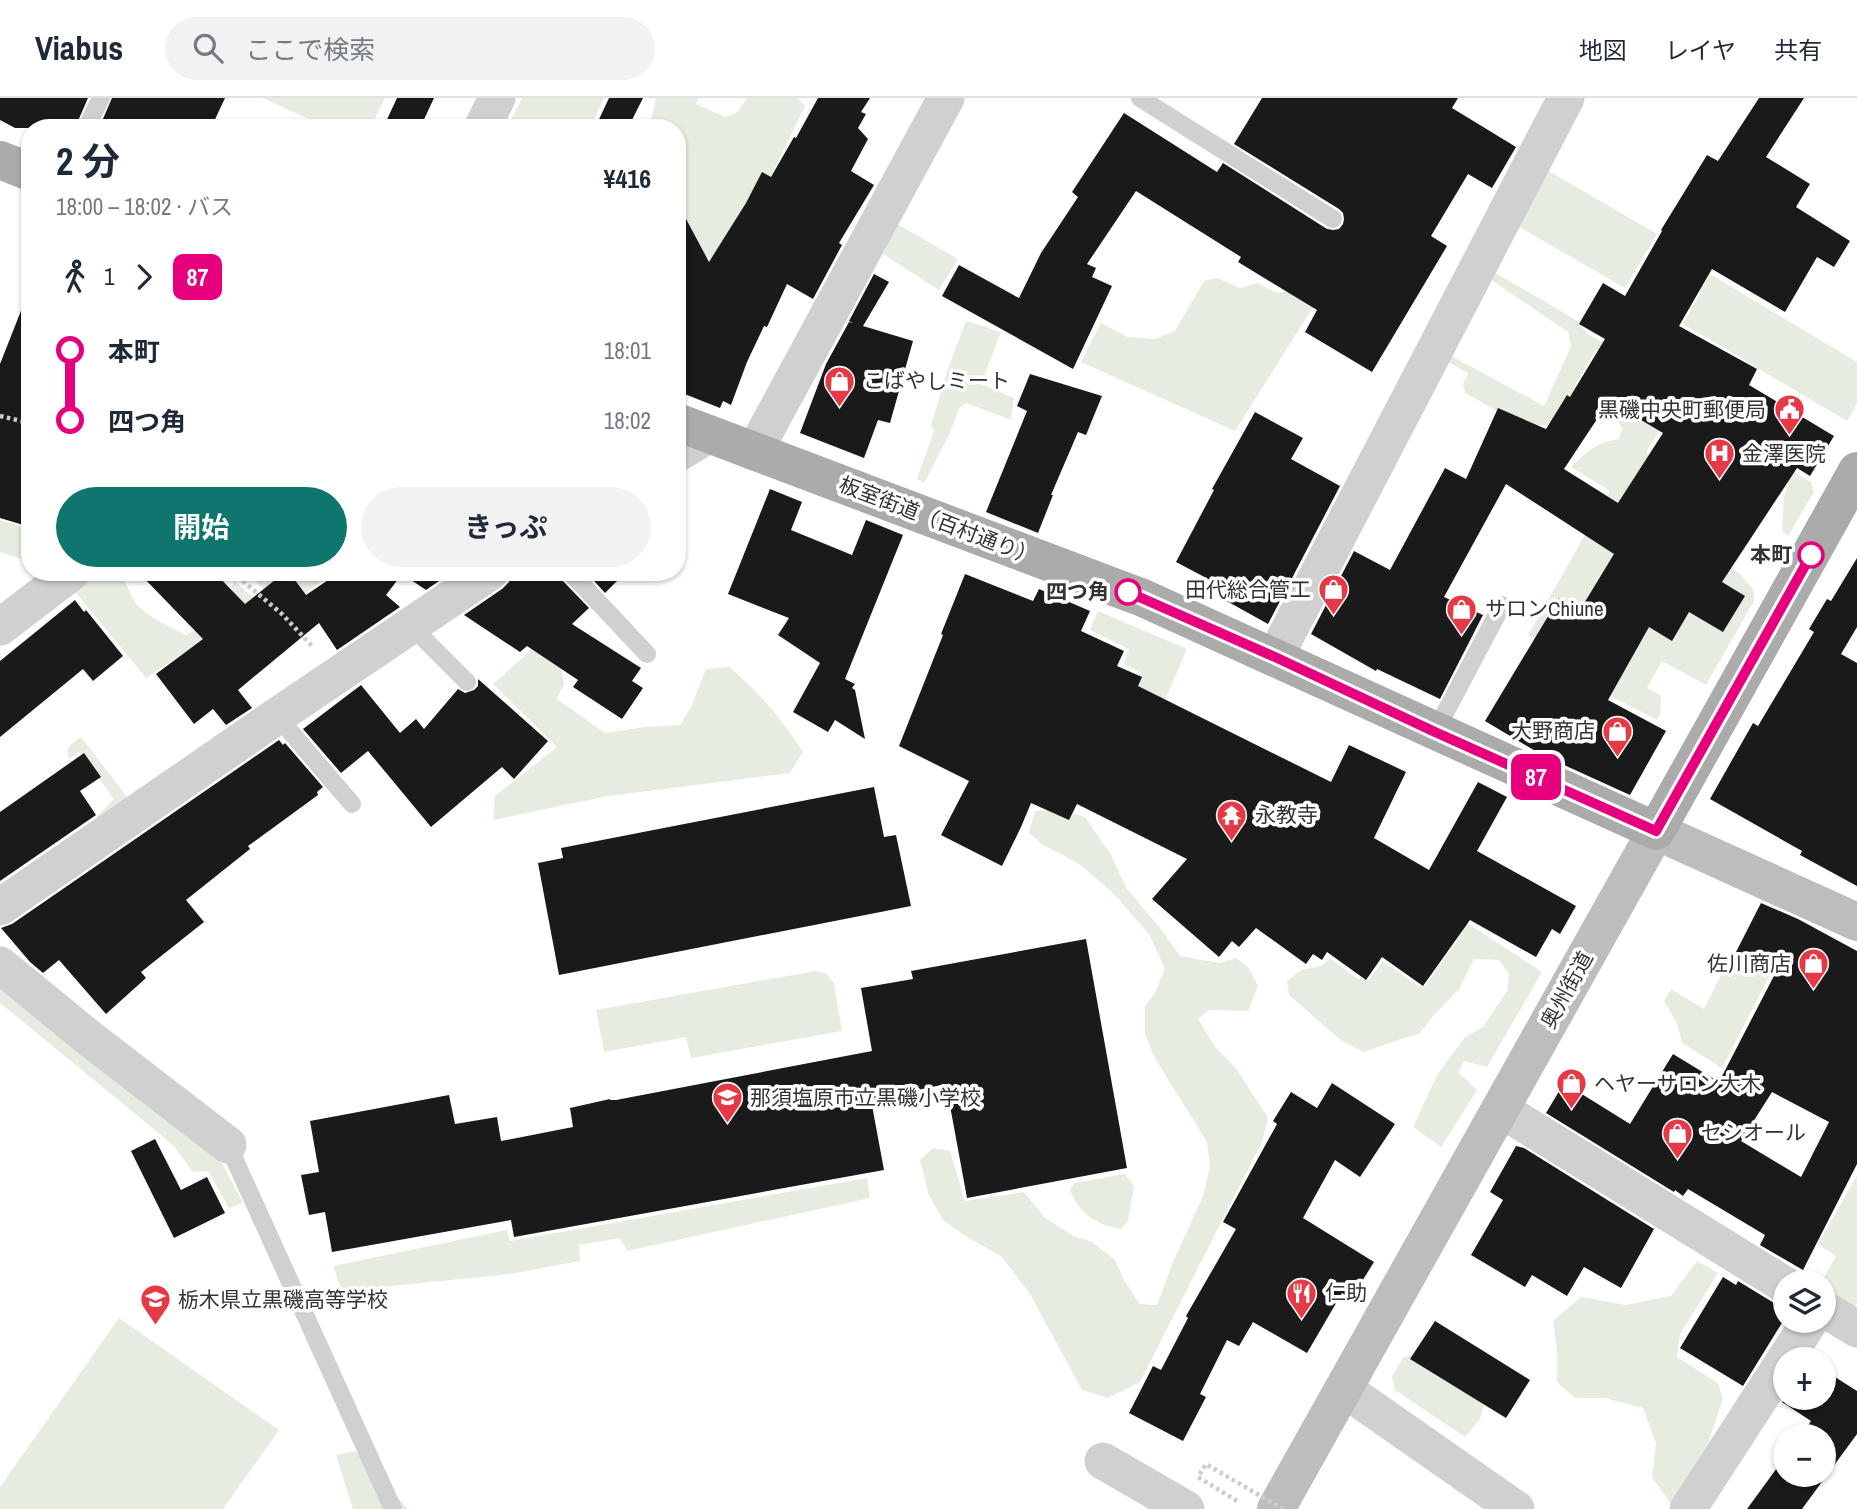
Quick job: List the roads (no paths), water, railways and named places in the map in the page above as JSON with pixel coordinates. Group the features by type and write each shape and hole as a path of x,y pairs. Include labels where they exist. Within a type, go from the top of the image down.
{"main road":[{"path":"0,160 21,168"},
{"name":"板室街道（百村通り）","path":"693,428 1143,598 1656,831"},
{"name":"奥州街道","path":"1276,1509 1857,471"},
{"path":"1656,831 1857,922"}],"street":[{"path":"486,119 497,98"},
{"path":"754,452 946,98"},
{"path":"1275,657 1566,98"},
{"path":"0,627 60,581"},
{"path":"0,907 476,581"},
{"path":"0,965 89,1038 228,1145"},
{"path":"1500,1110 1773,1278"},
{"path":"1836,1316 1857,1329"},
{"path":"1694,1507 1803,1333"},
{"path":"1344,1389 1516,1509"},
{"path":"1102,1461 1186,1509"}],"lane":[{"path":"90,119 101,98"},
{"path":"1140,98 1333,219"},
{"path":"578,581 647,654"},
{"path":"1435,732 1502,605"},
{"path":"410,625 467,682"},
{"path":"277,716 352,804"},
{"path":"228,1145 393,1509"}],"place":[{"name":"こばやしミート","path":"840,408"},
{"name":"黒磯中央町郵便局","path":"1789,437"},
{"name":"金澤医院","path":"1719,481"},
{"name":"本町","path":"1811,555"},
{"name":"四つ角","path":"1128,592"},
{"name":"田代総合管工","path":"1334,617"},
{"name":"サロンChiune","path":"1462,636"},
{"name":"大野商店","path":"1618,758"},
{"name":"永教寺","path":"1232,842"},
{"name":"佐川商店","path":"1814,991"},
{"name":"ヘヤーサロン大木","path":"1571,1111"},
{"name":"那須塩原市立黒磯小学校","path":"727,1125"},
{"name":"セシオール","path":"1678,1160"},
{"name":"仁助","path":"1302,1320"},
{"name":"栃木県立黒磯高等学校","path":"155,1327"}]}
